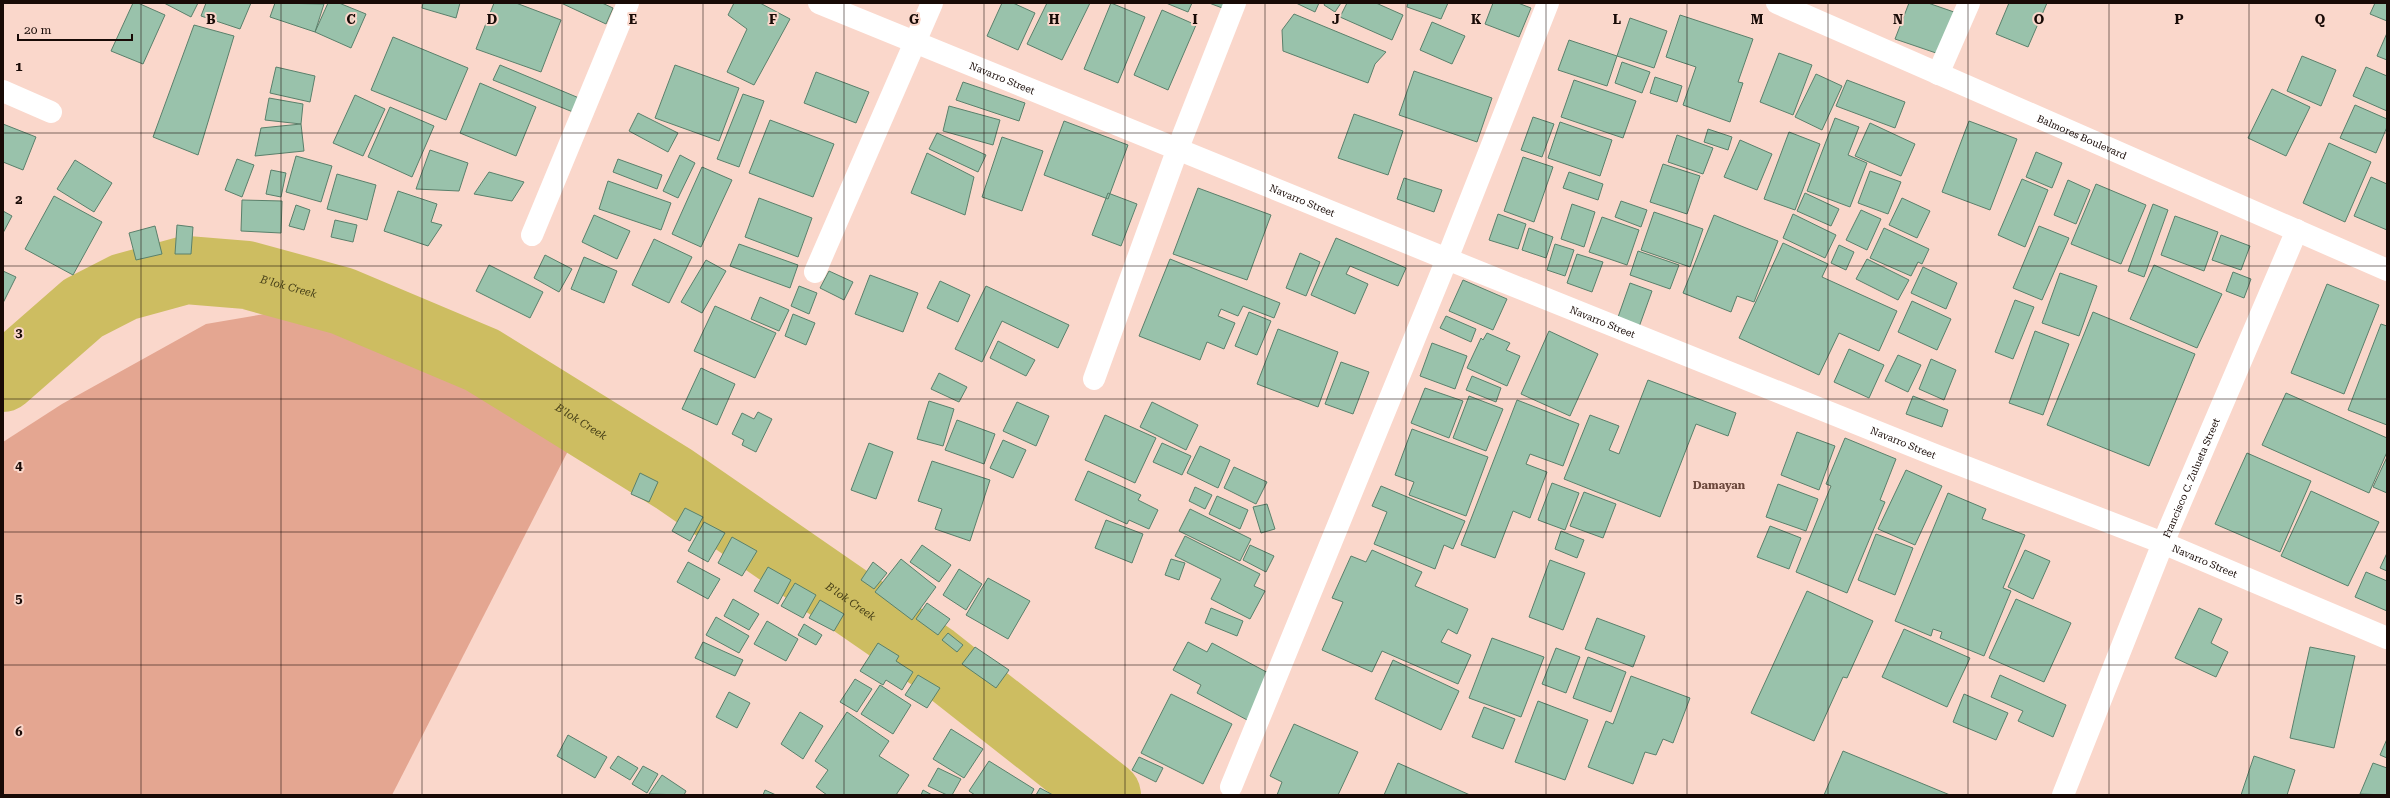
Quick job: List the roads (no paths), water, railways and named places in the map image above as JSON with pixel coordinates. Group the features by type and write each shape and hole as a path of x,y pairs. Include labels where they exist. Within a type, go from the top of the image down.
{"street":[{"path":"532,235 628,3"},
{"name":"Navarro Street","path":"819,3 1178,148 1447,259 1943,458 2162,543 2387,638"},
{"path":"815,272 932,3"},
{"path":"1094,379 1178,148 1235,3"},
{"path":"1231,787 1447,259 1548,3"},
{"name":"Balmores Boulevard","path":"1777,3 2387,270"},
{"path":"1938,74 1969,3"},
{"path":"3,91 51,112"},
{"name":"Francisco C. Zulueta Street","path":"2063,795 2162,543 2296,230"}],"waterway":[{"name":"B'lok Creek","path":"3,378 83,308 124,287 186,270 247,275 342,301 482,360 674,479 933,658 1107,795"}],"district":[{"name":"Damayan","path":"1719,485"}]}
